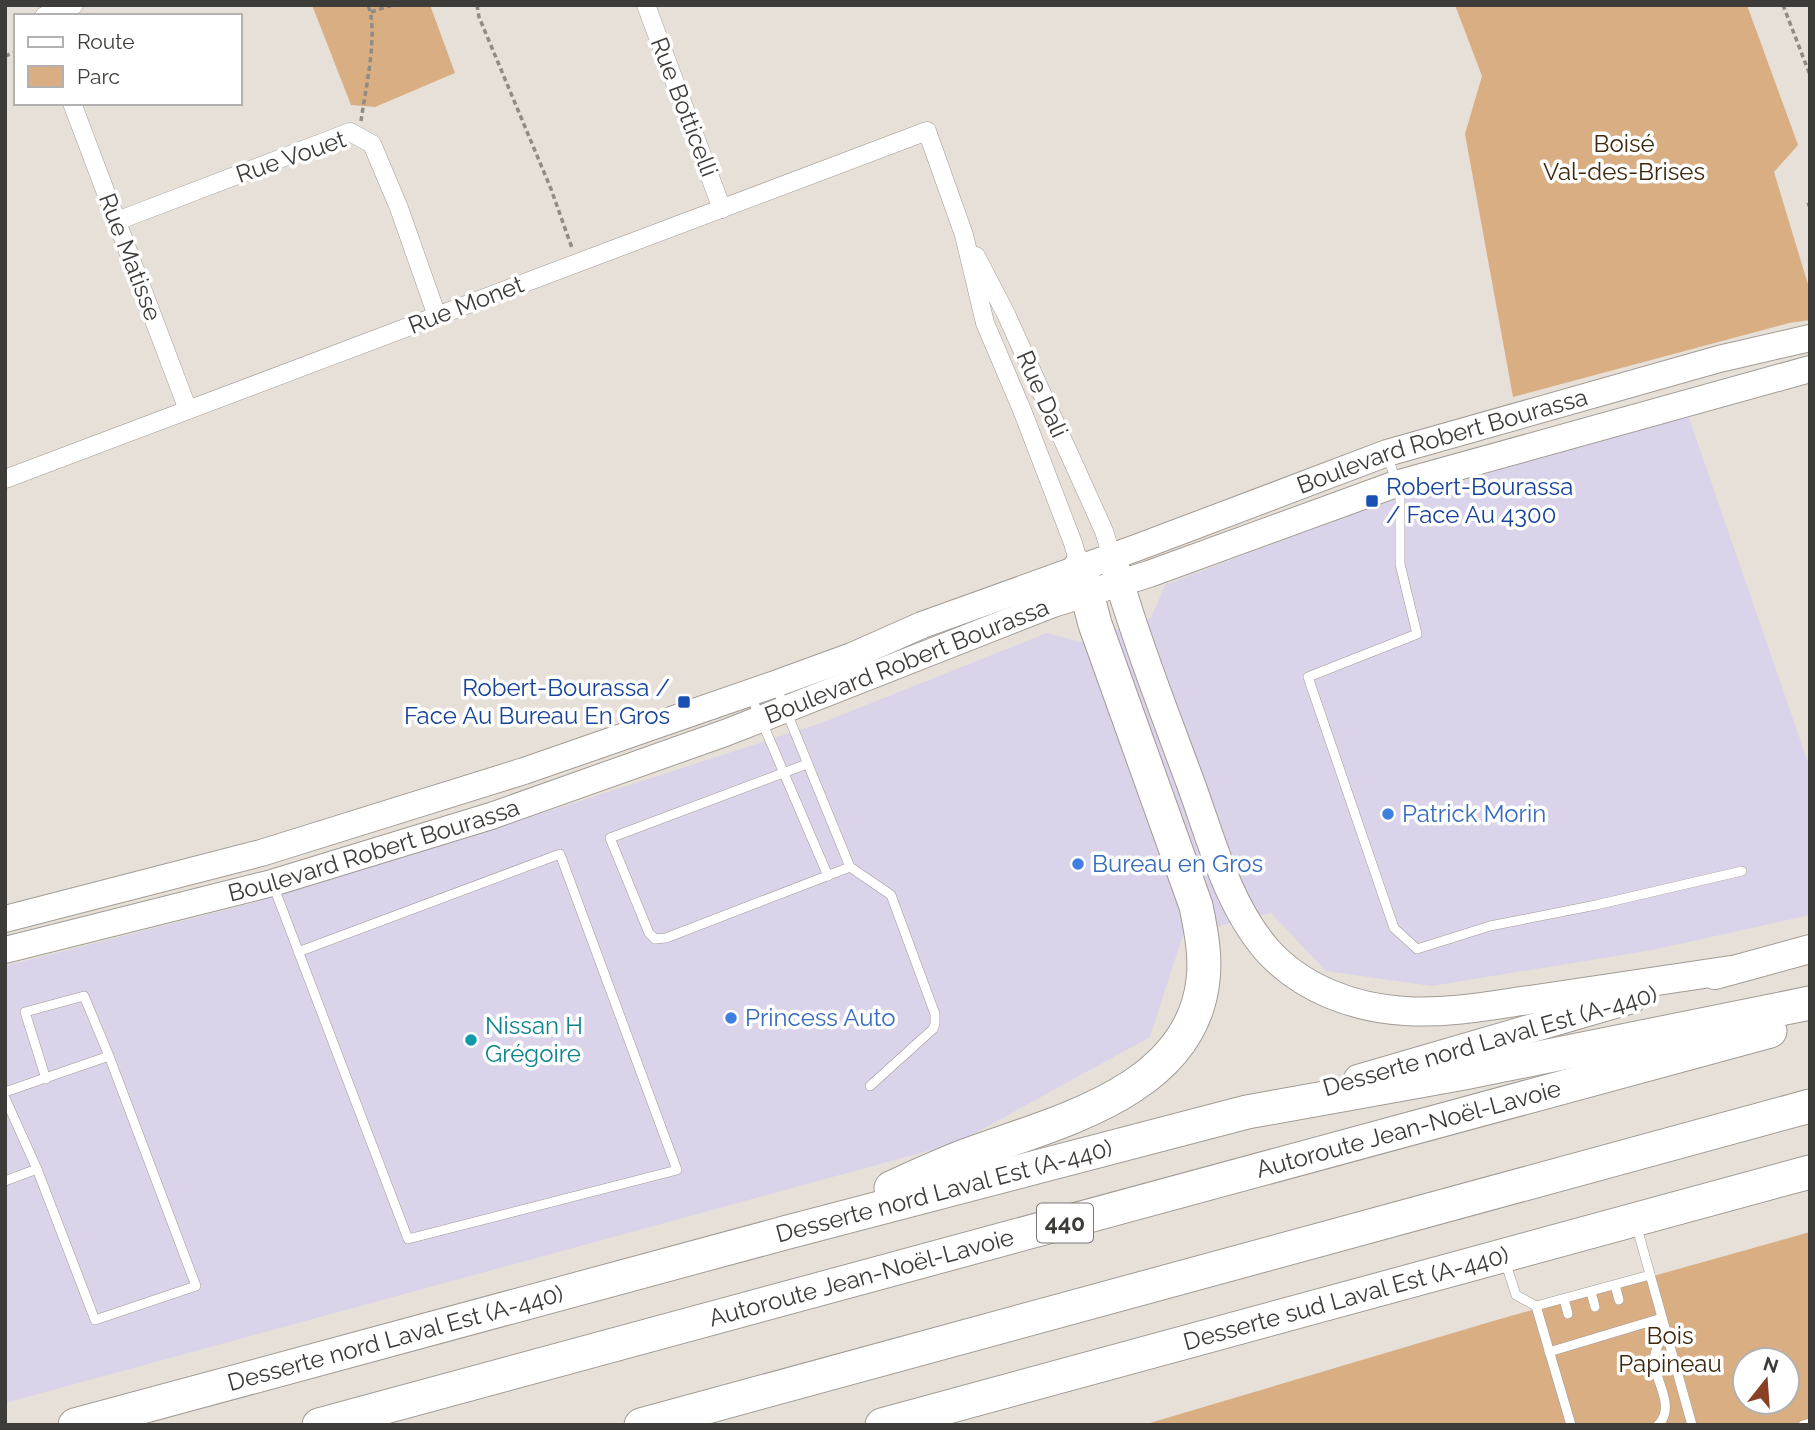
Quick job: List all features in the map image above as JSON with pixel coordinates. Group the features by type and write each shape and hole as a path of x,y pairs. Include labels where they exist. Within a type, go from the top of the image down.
{"highway":[{"path":"788,1232 968,1155 1050,1125 1115,1097 1145,1079 1159,1066 1181,1040 1191,1022 1200,995 1204,966 1203,940 1196,906 1094,624 1083,580"},
{"path":"1247,1112 1464,1073 1810,1003"},
{"name":"Autoroute Jean-Noël-Lavoie","path":"319,1425 1810,1020"},
{"path":"641,1425 1810,1106"},
{"name":"Desserte nord Laval Est (A-440)","path":"75,1425 788,1232 1247,1112"},
{"name":"Desserte sud Laval Est (A-440)","path":"882,1425 1810,1172"}],"main road":[{"path":"1116,570 1137,639 1234,897 1260,941 1278,961 1300,978 1327,993 1356,1003 1388,1010 1423,1012 1479,1007 1731,970"},
{"name":"Desserte nord Laval Est (A-440)","path":"1247,1112 1810,949"}],"street":[{"path":"48,14 75,5"},
{"name":"Rue Botticelli","path":"646,5 722,209"},
{"name":"Rue Matisse","path":"73,105 188,410"},
{"name":"Rue Monet","path":"5,479 927,131"},
{"name":"Rue Dali","path":"927,131 964,235 985,323 1023,410 1073,543 1083,580"},
{"name":"Rue Vouet","path":"117,221 350,132 372,145 437,316"},
{"name":"Rue Dali","path":"964,235 1006,314 1104,531 1116,570"},
{"name":"Boulevard Robert Bourassa","path":"1116,570 1387,453 1719,359 1810,338"},
{"name":"Boulevard Robert Bourassa","path":"5,919 184,875 331,833 524,771 775,684 852,656 922,625 1083,580 1396,484 1810,369"},
{"name":"Boulevard Robert Bourassa","path":"5,950 272,883 525,804 885,672 1083,580"}],"lane":[{"path":"1387,453 1400,493 1400,564 1417,634 1308,677 1394,928 1417,949 1490,926 1742,871"},
{"path":"775,684 850,867 891,895 936,1014 933,1029 870,1086"},
{"path":"749,692 828,876"},
{"path":"807,764 610,838 649,933 655,939 667,937 850,867"},
{"path":"272,883 298,952 408,1239 677,1170 560,854 298,952"},
{"path":"47,1079 25,1012 84,996 109,1056 196,1286 94,1320 37,1169 5,1095 109,1056"},
{"path":"5,1181 37,1169"},
{"path":"1635,1220 1692,1425"},
{"path":"1503,1256 1516,1295 1536,1306 1650,1275"},
{"path":"1615,1285 1619,1300"},
{"path":"1591,1292 1595,1307"},
{"path":"1564,1299 1568,1314"},
{"path":"1536,1306 1571,1425"},
{"path":"1624,1317 1627,1328"},
{"path":"1549,1352 1662,1318"},
{"path":"1600,1324 1603,1336"},
{"path":"1573,1331 1577,1344"},
{"path":"1658,1425 1666,1412 1654,1362 1656,1349 1666,1331"},
{"path":"1803,1425 1810,1423"}],"path":[{"path":"359,137 371,45 369,5"},
{"path":"371,12 393,5"},
{"path":"477,5 479,17 551,189 577,264"},
{"path":"1783,5 1810,75"}],"shaded area":[{"path":"1688,415 1810,768 1810,915 1652,950 1432,986 1326,971 1271,913 1183,935 1150,1037 957,1143 5,1403 5,966 249,904 568,805 821,723 1047,633 1080,642 1151,618 1165,585 1355,512"}],"green space":[{"path":"312,5 430,5 455,73 375,107 351,105"},
{"name":"Boisé Val-des-Brises","path":"1455,5 1747,5 1798,145 1774,172 1810,291 1810,320 1789,323 1513,397 1465,134 1482,76"},
{"name":"Bois Papineau","path":"1810,1232 1810,1425 1143,1425 1500,1319"}],"place":[{"name":"Robert-Bourassa / Face Au 4300","path":"1372,501"},
{"name":"Robert-Bourassa / Face Au Bureau En Gros","path":"684,702"},
{"name":"Patrick Morin","path":"1388,814"},
{"name":"Bureau en Gros","path":"1078,864"},
{"name":"Princess Auto","path":"731,1018"},
{"name":"Nissan H Grégoire","path":"471,1040"}]}
